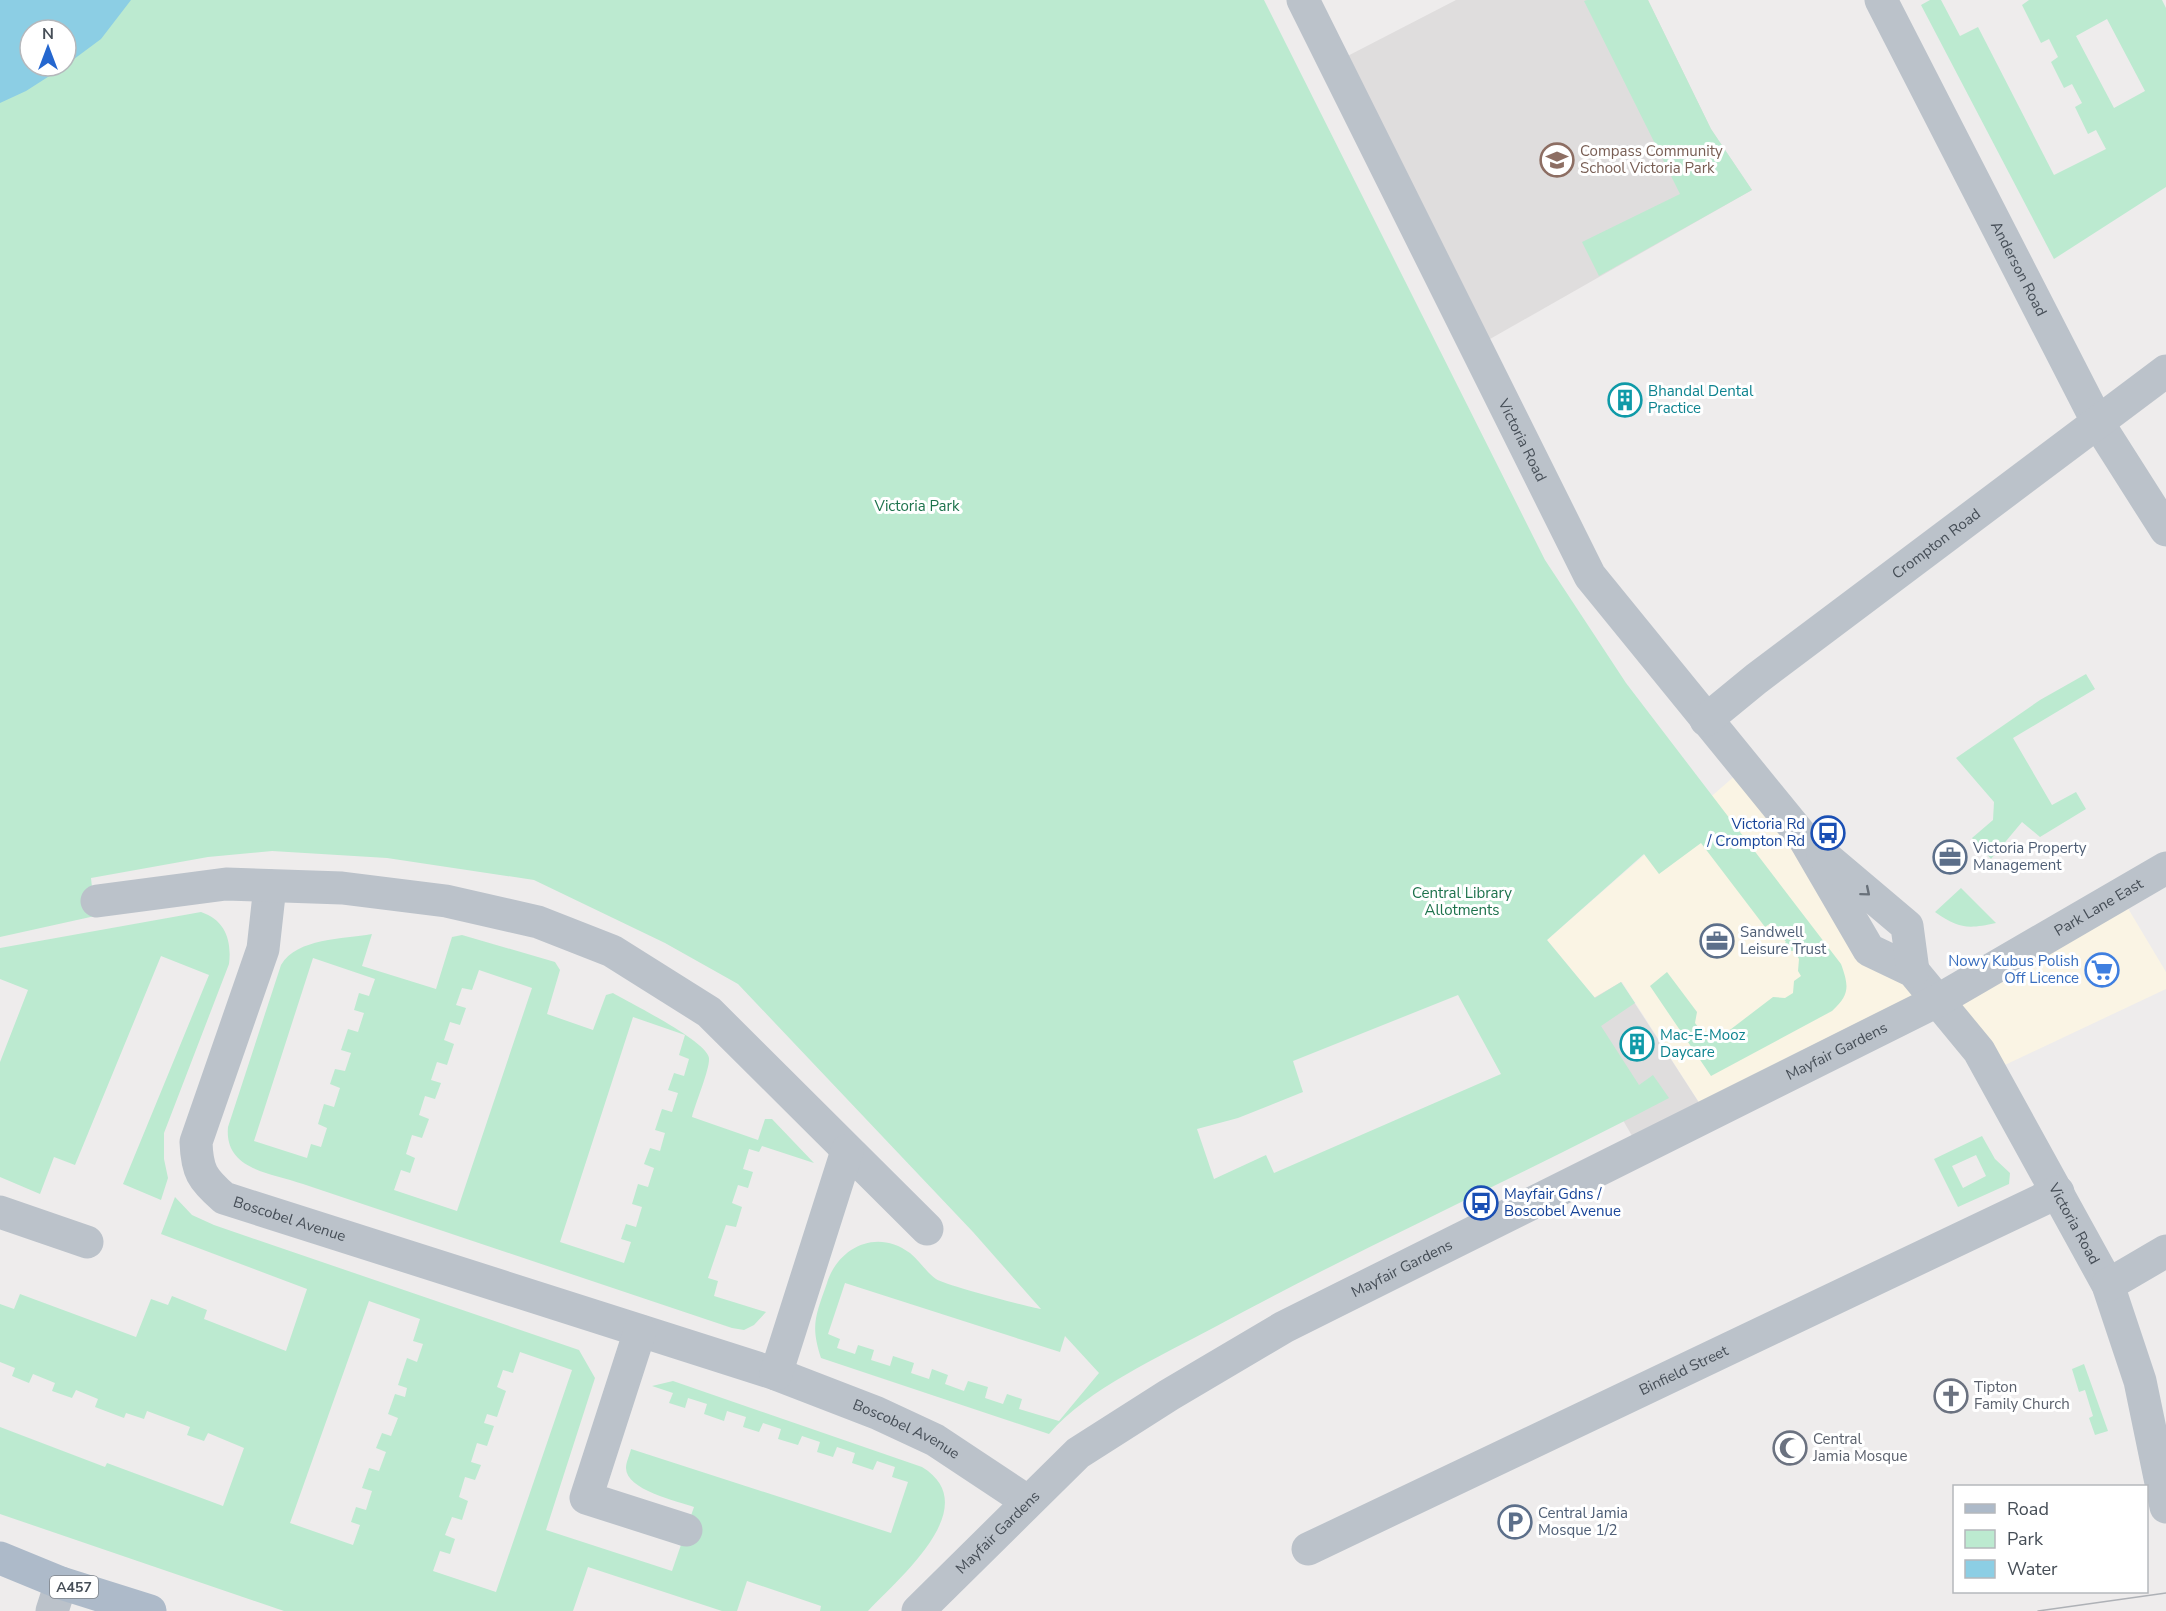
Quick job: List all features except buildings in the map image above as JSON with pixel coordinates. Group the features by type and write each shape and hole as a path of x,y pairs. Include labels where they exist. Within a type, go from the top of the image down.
{"main road":[{"name":"A457","path":"0,1558 57,1597 150,1611"}],"street":[{"name":"Victoria Road","path":"1303,0 1590,576 1805,840 1907,926 1913,971 1979,1051 2108,1285 2140,1381 2166,1507"},
{"name":"Anderson Road","path":"1881,0 2098,423 2166,530"},
{"name":"Crompton Road","path":"1706,720 1756,679 2166,371"},
{"name":"Park Lane East","path":"1937,1001 2166,868"},
{"path":"97,901 226,884 342,888 446,901 538,922 612,951 709,1012 927,1229"},
{"name":"Boscobel Avenue","path":"270,886 263,949 196,1142 197,1162 204,1180 224,1198 776,1374 877,1413 935,1440 986,1471 1027,1501"},
{"name":"Mayfair Gardens","path":"918,1611 1078,1452 1284,1327 1937,1001"},
{"path":"776,1374 848,1151"},
{"name":"Binfield Street","path":"1308,1549 2058,1192"},
{"path":"0,1212 87,1242"},
{"path":"2108,1285 2166,1251"},
{"path":"640,1331 586,1498 686,1530"}],"shaded area":[{"name":"Compass Community School Victoria Park","path":"1456,0 1648,0 1711,129 1752,190 1476,347 1334,63"},
{"path":"1745,767 1869,950 1937,1001 1707,1115 1622,982 1595,998 1547,940"},
{"path":"2120,895 2166,972 2166,989 1990,1072 1937,1001"},
{"path":"1621,982 1707,1115 1639,1148 1563,1016"}],"green space":[{"name":"Victoria Park","path":"0,0 1264,0 1545,560 1626,683 1841,964 1846,978 1846,990 1842,1000 1832,1011 1711,1076 1650,986 1667,972 1697,1012 1695,1023 1701,1031 1713,1033 1718,1039 1773,997 1785,998 1793,993 1794,981 1801,976 1798,971 1799,959 1794,951 1782,950 1780,947 1786,942 1771,923 1765,927 1701,843 1659,874 1644,854 1547,940 1595,998 1621,982 1635,1003 1601,1026 1639,1085 1653,1075 1669,1098 1326,1269 1148,1362 1083,1402 1049,1434 821,1358 816,1337 816,1320 832,1270 849,1251 872,1242 885,1242 910,1253 932,1276 943,1282 987,1296 1041,1309 973,1232 738,984 665,943 534,880 387,858 272,851 208,857 91,878 95,916 0,937","holes":["1458,995 1501,1074 1274,1173 1266,1155 1214,1179 1197,1129 1238,1118 1303,1092 1293,1061","845,1283 1060,1352 1065,1336 1099,1373 1059,1421 1019,1409 1022,1399 1007,1394 1003,1404 985,1398 988,1387 968,1381 964,1391 945,1384 948,1375 932,1369 929,1379 911,1373 914,1363 893,1356 890,1366 871,1360 874,1350 858,1345 855,1354 837,1348 840,1339 828,1334"]},
{"path":"1648,0 1711,129 1752,190 1599,276 1582,242 1680,194 1584,1"},
{"path":"1930,0 1941,0 1960,36 1978,27 2054,175 2106,149 2096,130 2088,134 2075,107 2082,103 2072,84 2064,88 2051,62 2058,57 2049,39 2041,43 2022,5 2029,0 2162,0 2166,8 2166,187 2054,259 1921,5","holes":["2107,19 2145,91 2114,108 2076,36"]},
{"path":"2086,674 2095,689 2013,738 2052,805 2076,792 2086,809 2040,837 2022,822 1991,859 1972,838 1993,820 1994,802 1956,758 2040,700"},
{"path":"1961,888 1996,923 1971,927 1957,925 1935,912"},
{"path":"201,912 216,920 225,932 230,955 229,964 164,1133 164,1159 168,1178 161,1200 123,1184 209,975 161,956 75,1165 54,1157 40,1194 0,1177 0,1062 28,990 0,979 0,948"},
{"path":"372,934 362,966 436,989 452,937 462,935 555,962 560,970 547,1014 593,1030 606,995 613,993 682,1033 696,1042 705,1051 709,1063 692,1117 758,1140 765,1119 772,1119 814,1163 762,1146 759,1152 749,1149 743,1169 753,1172 748,1188 738,1185 732,1203 742,1207 736,1227 726,1225 708,1278 718,1281 714,1296 766,1312 754,1325 744,1330 732,1328 252,1168 242,1161 234,1152 229,1141 228,1127 281,965 288,956 309,945","holes":["313,958 375,979 369,996 359,993 354,1010 364,1013 358,1032 348,1029 341,1050 351,1053 345,1071 335,1069 330,1084 340,1088 334,1107 324,1104 318,1124 327,1128 321,1147 311,1144 307,1158 254,1141","479,970 532,988 457,1211 394,1190 401,1170 410,1173 415,1158 406,1154 412,1135 422,1138 429,1119 419,1115 425,1096 435,1099 441,1083 431,1080 437,1062 447,1065 454,1044 444,1040 450,1022 460,1025 466,1008 456,1005 462,988 472,990","633,1017 685,1035 679,1055 689,1059 684,1076 674,1073 668,1090 678,1093 672,1112 662,1109 655,1130 665,1133 660,1151 650,1148 644,1164 654,1168 648,1187 638,1184 632,1204 642,1207 636,1227 626,1224 621,1239 631,1242 624,1263 560,1242"]},
{"path":"1982,1136 1995,1159 2010,1173 2009,1184 1958,1207 1934,1159","holes":["1976,1155 1986,1176 1963,1188 1952,1166"]},
{"path":"175,1197 192,1215 214,1225 579,1350 595,1378 546,1530 672,1571 694,1507 654,1494 634,1483 628,1476 626,1468 631,1449 891,1533 908,1482 892,1477 895,1467 877,1461 873,1470 852,1463 855,1453 837,1447 833,1457 817,1452 820,1442 802,1436 798,1445 778,1439 781,1429 763,1423 759,1432 743,1427 746,1417 727,1411 724,1421 704,1414 707,1404 688,1398 685,1408 669,1403 673,1393 652,1386 673,1381 922,1467 939,1483 945,1501 941,1521 931,1541 916,1561 868,1611 820,1611 821,1606 747,1581 737,1611 722,1611 588,1567 573,1611 284,1611 0,1514 0,1427 105,1467 107,1463 223,1506 244,1448 208,1433 204,1441 187,1435 190,1427 147,1411 144,1419 126,1413 124,1418 95,1407 98,1399 76,1390 72,1398 52,1391 55,1383 33,1374 29,1383 12,1376 15,1368 0,1362 0,1304 14,1309 20,1294 136,1337 151,1299 168,1305 172,1296 207,1310 204,1319 286,1351 307,1289 161,1234","holes":["369,1301 420,1319 413,1341 423,1344 417,1362 407,1358 398,1385 407,1388 405,1397 395,1394 388,1414 398,1418 391,1436 382,1433 376,1448 386,1452 379,1471 369,1468 362,1488 372,1491 366,1510 356,1507 351,1522 360,1525 353,1545 290,1523","520,1352 572,1370 496,1592 433,1571 440,1551 450,1554 455,1539 445,1535 452,1517 462,1520 468,1501 459,1497 465,1477 475,1480 481,1465 471,1462 477,1443 487,1446 494,1426 484,1423 487,1414 497,1417 506,1391 497,1387 503,1370 513,1373"]},
{"path":"2084,1364 2108,1431 2095,1435 2089,1418 2093,1416 2085,1390 2079,1392 2072,1369"}],"water":[{"path":"0,0 131,0 101,39 78,56 78,18 18,18 18,78 46,78 0,103"}],"tram line":[{"path":"2038,1611 2166,1593"}],"place":[{"name":"Compass Community School Victoria Park","path":"1557,160"},
{"name":"Bhandal Dental Practice","path":"1625,400"},
{"name":"Victoria Rd / Crompton Rd","path":"1828,833"},
{"name":"Victoria Property Management","path":"1950,857"},
{"name":"Sandwell Leisure Trust","path":"1717,941"},
{"name":"Nowy Kubus Polish Off Licence","path":"2102,970"},
{"name":"Mac-E-Mooz Daycare","path":"1637,1044"},
{"name":"Mayfair Gdns / Boscobel Avenue","path":"1481,1203"},
{"name":"Tipton Family Church","path":"1951,1396"},
{"name":"Central Jamia Mosque","path":"1790,1448"},
{"name":"Central Jamia Mosque 1/2","path":"1515,1522"}],"park label":[{"name":"Central Library Allotments","path":"1462,902"}]}
